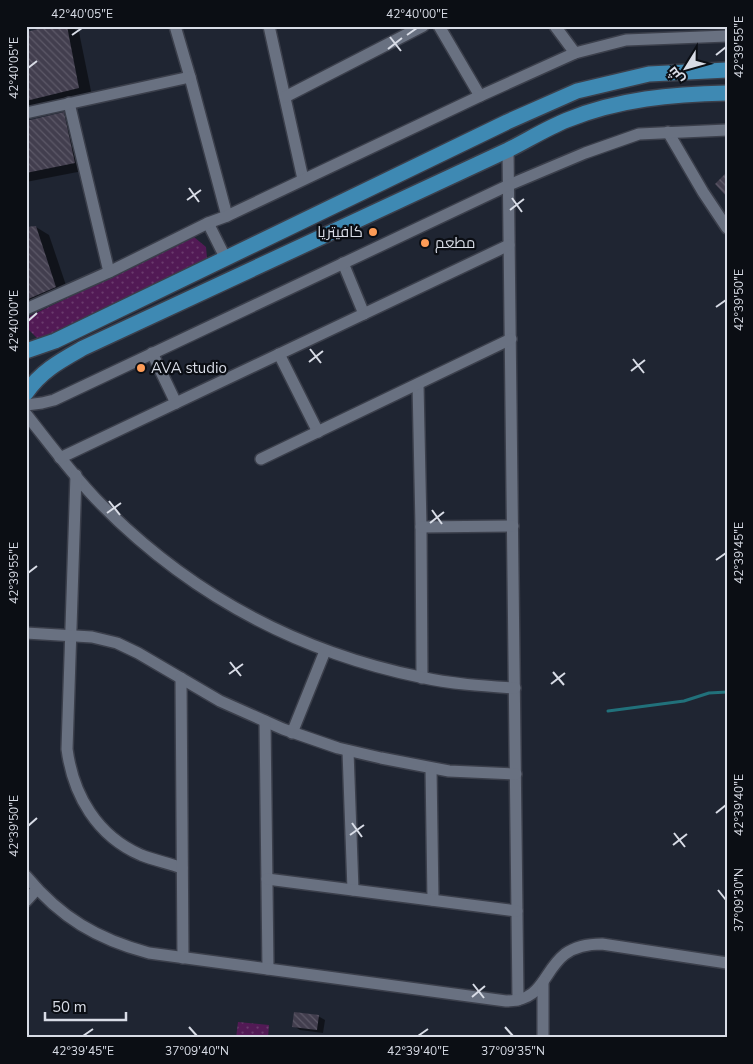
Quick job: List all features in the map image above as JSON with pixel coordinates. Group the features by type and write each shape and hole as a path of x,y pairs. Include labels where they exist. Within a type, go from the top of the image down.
{"main road":[{"path":"26,351 55,341 507,122 577,91 649,74 727,70"},
{"path":"26,393 48,369 82,348 508,150 567,120 610,106 642,99 727,92"}],"street":[{"path":"175,26 227,216"},
{"path":"269,26 303,179"},
{"path":"285,97 423,26"},
{"path":"439,26 480,96"},
{"path":"556,26 575,53"},
{"path":"26,309 109,272 208,223 227,216 575,53 626,40 727,36"},
{"path":"26,113 190,77"},
{"path":"69,103 109,272"},
{"path":"26,405 54,400 509,185 585,153 639,134 727,130"},
{"path":"668,132 703,192 727,228"},
{"path":"508,150 518,1000"},
{"path":"208,223 226,259"},
{"path":"60,458 510,245"},
{"path":"343,263 364,314"},
{"path":"261,459 511,340"},
{"path":"152,353 176,403"},
{"path":"279,354 318,432"},
{"path":"418,384 422,678"},
{"path":"26,414 95,499 134,536 176,570 221,600 268,627 325,651 369,665 422,678 515,688"},
{"path":"76,476 67,749 70,770 82,801 107,832 142,855 182,868"},
{"path":"420,527 513,526"},
{"path":"26,633 92,637 117,643 138,653 220,701 292,733 348,751 449,771 482,774 516,774"},
{"path":"292,733 325,651"},
{"path":"181,678 183,958"},
{"path":"265,721 268,969"},
{"path":"348,751 353,890"},
{"path":"431,768 433,900"},
{"path":"26,876 37,889 67,916 86,928 106,939 149,953 506,1000 518,1000 528,996 543,982 564,954 573,949 592,944 727,963"},
{"path":"266,879 517,911"},
{"path":"26,901 37,889"},
{"path":"543,982 543,1038"}],"shaded area":[{"path":"194,237 206,247 207,258 54,333 37,338 26,327 30,316"},
{"path":"238,1022 269,1025 268,1038 236,1038"}],"building":[{"path":"51,26 67,26 79,88 26,101 26,32"},
{"path":"64,112 75,163 26,173 26,121"},
{"path":"727,172 727,197 715,184"},
{"path":"36,226 56,287 26,300 26,227"},
{"path":"294,1012 319,1015 317,1030 292,1027"}],"waterway":[{"path":"608,711 684,701 709,693 727,692"}],"place":[{"name":"كافيتريا","path":"373,232"},
{"name":"مطعم","path":"425,243"},
{"name":"AVA studio","path":"141,368"}]}
